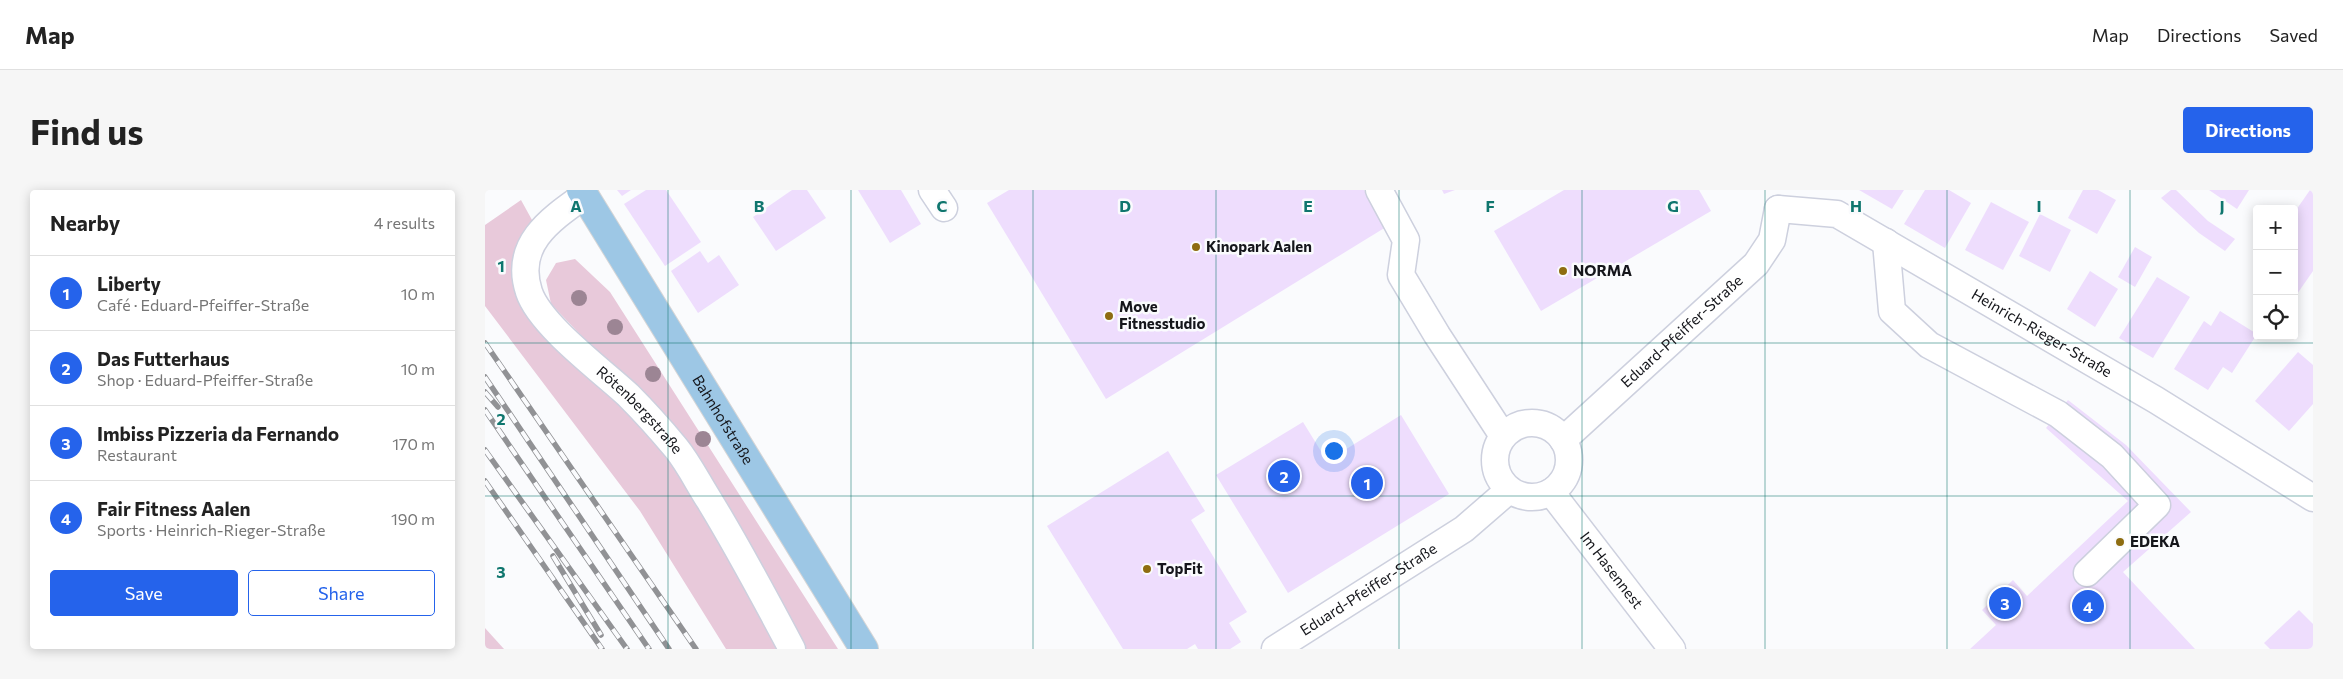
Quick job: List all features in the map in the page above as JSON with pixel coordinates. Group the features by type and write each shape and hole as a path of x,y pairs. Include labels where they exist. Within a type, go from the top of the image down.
{"main road":[{"name":"Bahnhofstraße","path":"583,193 864,649"}],"street":[{"path":"1379,190 1406,240 1401,275 1437,335 1503,436"},
{"name":"Rötenbergstraße","path":"583,193 549,220 532,244 527,261 526,276 535,307 629,396 678,450 742,554 792,649"},
{"name":"Heinrich-Rieger-Straße","path":"1773,199 1837,214 2156,400 2313,498"},
{"name":"Eduard-Pfeiffer-Straße","path":"1563,440 1756,264 1773,240 1773,199"},
{"path":"1886,242 1892,311 1929,345 2057,414 2112,456 2157,505 2087,572"},
{"path":"1532,423 1550,428 1563,440 1568,452 1569,465 1565,478 1551,492 1541,497 1529,498 1509,490 1499,480 1495,466 1495,453 1503,436 1514,427 1532,423"},
{"name":"Eduard-Pfeiffer-Straße","path":"1275,649 1464,529 1509,490"},
{"name":"Im Hasennest","path":"1551,492 1672,649"}],"shaded area":[{"path":"521,200 537,229 530,310 662,420 551,304 546,280 556,263 575,259 610,292 838,649 726,649 640,511 485,306 485,225"},
{"path":"485,628 504,649 485,649"}],"building":[{"path":"617,190 631,190 622,196"},
{"path":"646,190 666,190 701,242 665,266 624,204"},
{"path":"792,190 807,190 826,218 776,251 753,217"},
{"path":"858,190 901,190 921,224 890,243"},
{"path":"1009,190 1364,190 1386,227 1106,399 987,203"},
{"path":"1442,190 1455,190 1444,194"},
{"name":"NORMA","path":"1564,190 1699,190 1711,211 1541,311 1494,231"},
{"path":"1859,190 1904,190 1892,209"},
{"path":"1925,190 1949,190 1971,203 1945,248 1904,224"},
{"path":"2083,190 2098,190 2116,200 2097,234 2068,218"},
{"path":"2171,190 2176,190 2208,221 2235,239 2225,251 2199,233 2161,198"},
{"path":"2209,190 2249,190 2237,209"},
{"path":"2310,190 2313,191 2313,271 2298,293 2298,250 2298,207"},
{"path":"1991,202 2029,222 2003,270 1965,250"},
{"path":"2040,214 2071,230 2050,272 2019,256"},
{"path":"2135,247 2152,257 2135,287 2118,277"},
{"path":"700,251 708,263 719,255 739,285 698,313 671,271"},
{"path":"2090,271 2118,289 2095,327 2067,309"},
{"path":"2157,277 2190,297 2153,358 2119,338"},
{"path":"2220,311 2253,332 2253,340 2232,373 2223,367 2208,390 2174,369 2204,321 2211,326"},
{"path":"2298,352 2313,365 2313,404 2289,431 2255,401"},
{"name":"EDEKA","path":"2068,400 2126,445 2191,512 2123,572 2195,649 1970,649 1996,625 1982,610 2013,580 2027,596 2128,501 2046,428"},
{"path":"1401,415 1449,494 1288,593 1216,475 1303,422 1327,461"},
{"name":"TopFit","path":"1168,451 1205,511 1191,520 1247,612 1229,623 1241,642 1230,649 1198,649 1195,644 1187,649 1123,649 1047,526"},
{"path":"2299,610 2313,624 2313,649 2270,649 2264,643"}],"railway":[{"path":"485,343 696,649"},
{"path":"485,377 669,649"},
{"path":"485,392 498,407"},
{"path":"485,410 649,649"},
{"path":"485,450 627,649"},
{"path":"485,481 602,649"},
{"path":"553,556 601,635"}],"place":[{"name":"Kinopark Aalen","path":"1196,247"},
{"name":"NORMA","path":"1563,271"},
{"name":"Move Fitnesstudio","path":"1109,316"},
{"name":"Das Futterhaus","path":"1284,476"},
{"name":"Liberty","path":"1367,483"},
{"name":"EDEKA","path":"2120,542"},
{"name":"TopFit","path":"1147,569"},
{"name":"Imbiss Pizzeria da Fernando","path":"2005,603"},
{"name":"Fair Fitness Aalen","path":"2088,606"}]}
